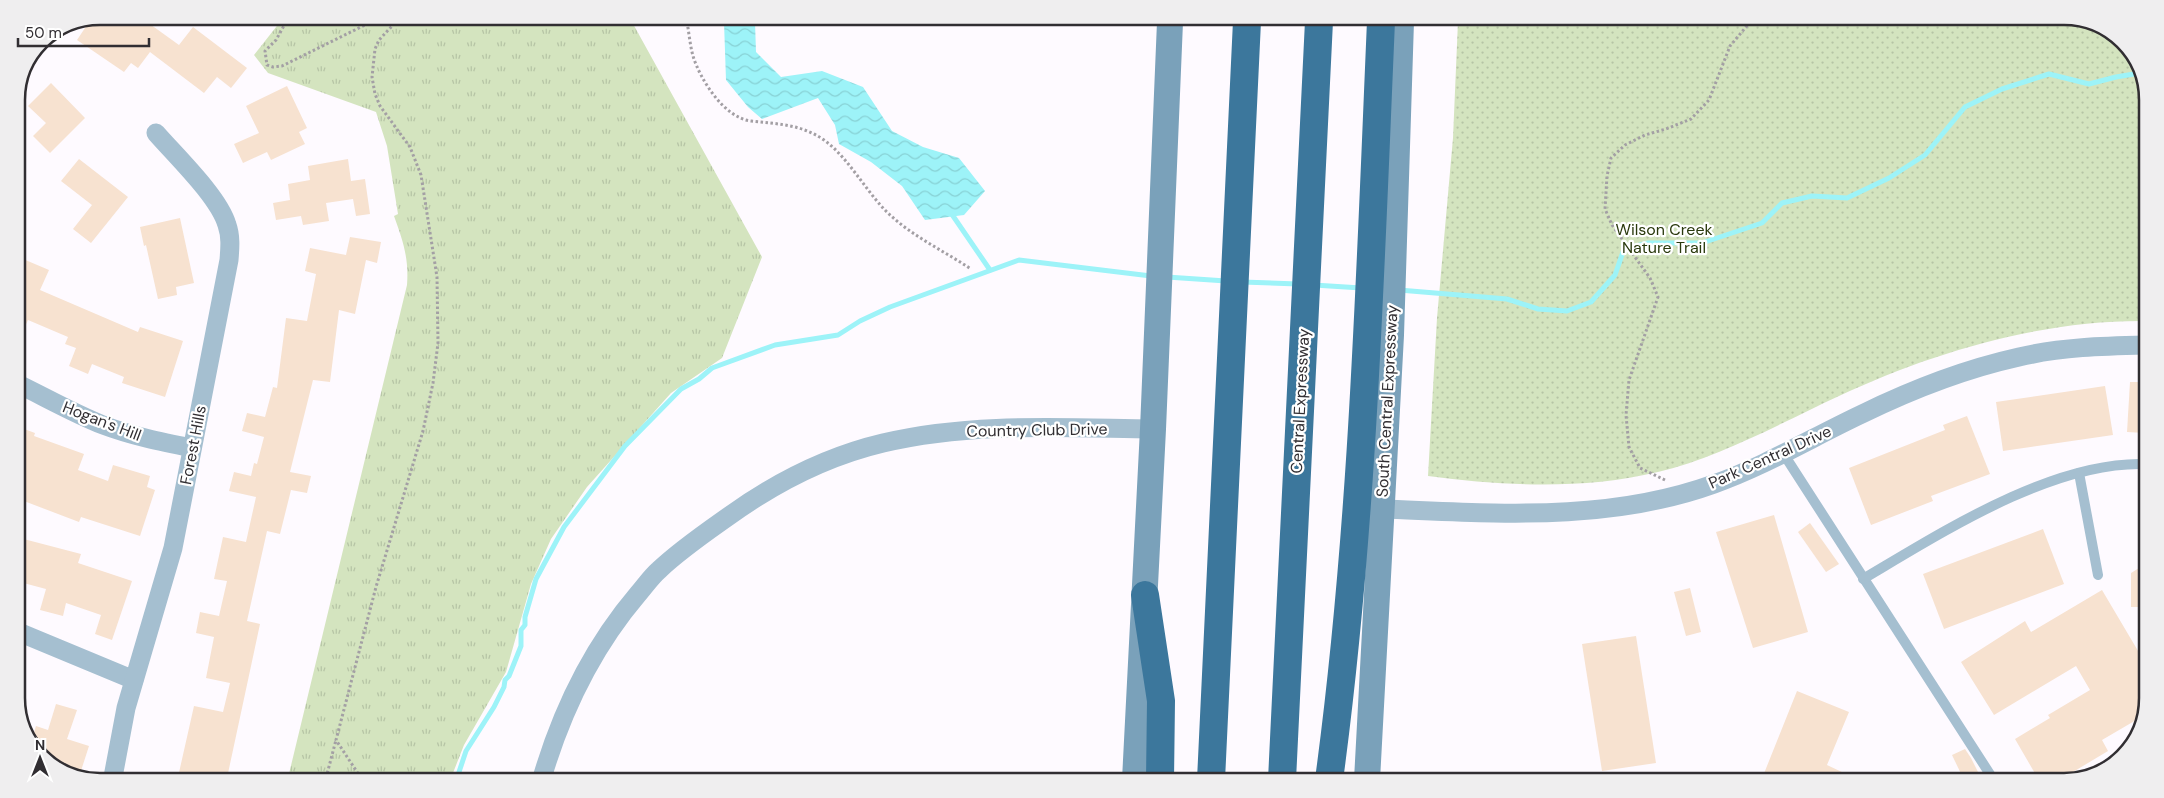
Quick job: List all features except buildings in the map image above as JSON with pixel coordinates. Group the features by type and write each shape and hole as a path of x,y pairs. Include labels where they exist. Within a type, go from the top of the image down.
{"highway":[{"path":"1211,773 1247,25"},
{"name":"Central Expressway","path":"1282,773 1319,25"},
{"path":"1330,773 1379,335 1382,256 1381,25"},
{"path":"1145,595 1162,701 1160,773"}],"main road":[{"path":"1135,773 1153,429 1170,25"},
{"path":"1382,256 1401,25"},
{"name":"South Central Expressway","path":"1367,773 1382,509 1379,335"}],"street":[{"name":"Forest Hills","path":"114,773 122,728 134,680 170,562 226,277 230,241 227,224 219,208 156,133"},
{"name":"Park Central Drive","path":"1382,509 1568,513 1620,508 1670,497 1714,484 1863,413 1970,371 2019,357 2068,349 2139,345"},
{"name":"Hogan's Hill","path":"25,388 79,415 104,425 142,437 192,448"},
{"name":"Country Club Drive","path":"544,773 562,721 577,687 595,652 617,619 658,571 696,540 768,490 793,476 850,452 915,436 1004,427 1153,429"},
{"path":"25,635 134,680"}],"lane":[{"path":"1782,453 1989,773"},
{"path":"1863,578 1951,527 2013,496 2079,473 2120,463 2139,464"},
{"path":"2079,473 2098,575"}],"path":[{"path":"284,25 276,40 265,51 267,65 273,67 282,66 365,25"},
{"path":"327,773 376,587 423,431 433,383 438,343 437,277 422,175 410,147 380,106 375,94 372,77 375,49 379,40 392,25"},
{"path":"687,25 693,54 705,84 737,117 748,121 794,125 824,140 843,158 872,196 900,223 971,269"},
{"path":"1673,479 1664,480 1640,468 1629,447 1626,415 1629,380 1658,297 1650,278 1612,225 1605,209 1607,176 1611,158 1625,145 1644,135 1691,119 1709,100 1730,46 1748,25"},
{"path":"336,740 358,773"}],"green space":[{"path":"278,25 634,25 762,257 722,358 671,393 587,487 551,539 531,584 506,672 464,745 453,773 289,773 407,285 407,266 405,250 394,216 398,214 387,146 376,112 268,73 254,55"},
{"name":"Wilson Creek Nature Trail","path":"1458,25 2064,25 2088,29 2110,40 2124,54 2138,85 2139,321 2067,326 1988,342 1950,353 1875,380 1704,458 1658,472 1630,478 1572,484 1514,484 1428,476 1437,318 1453,138"}],"water":[{"path":"724,25 755,25 756,52 781,77 822,71 863,87 892,131 923,147 959,158 985,191 964,215 925,220 902,186 871,162 839,144 835,125 818,98 762,119 748,107 726,80"}],"waterway":[{"path":"1399,290 1507,299 1538,309 1567,311 1591,302 1615,275 1624,249 1648,243 1702,243 1762,223 1782,203 1812,196 1847,198 1889,178 1925,155 1965,107 2002,89 2049,74 2089,84 2134,74"},
{"path":"951,213 990,270"},
{"path":"459,773 466,751 494,707 504,687 505,680 509,676 521,646 521,630 525,625 525,617 536,579 564,527 625,446 681,389 699,379 712,368 775,345 838,335 860,321 890,307 1019,260 1151,276"},
{"path":"1167,277 1226,281"},
{"path":"1242,282 1298,284"},
{"path":"1314,285 1361,288"}]}
